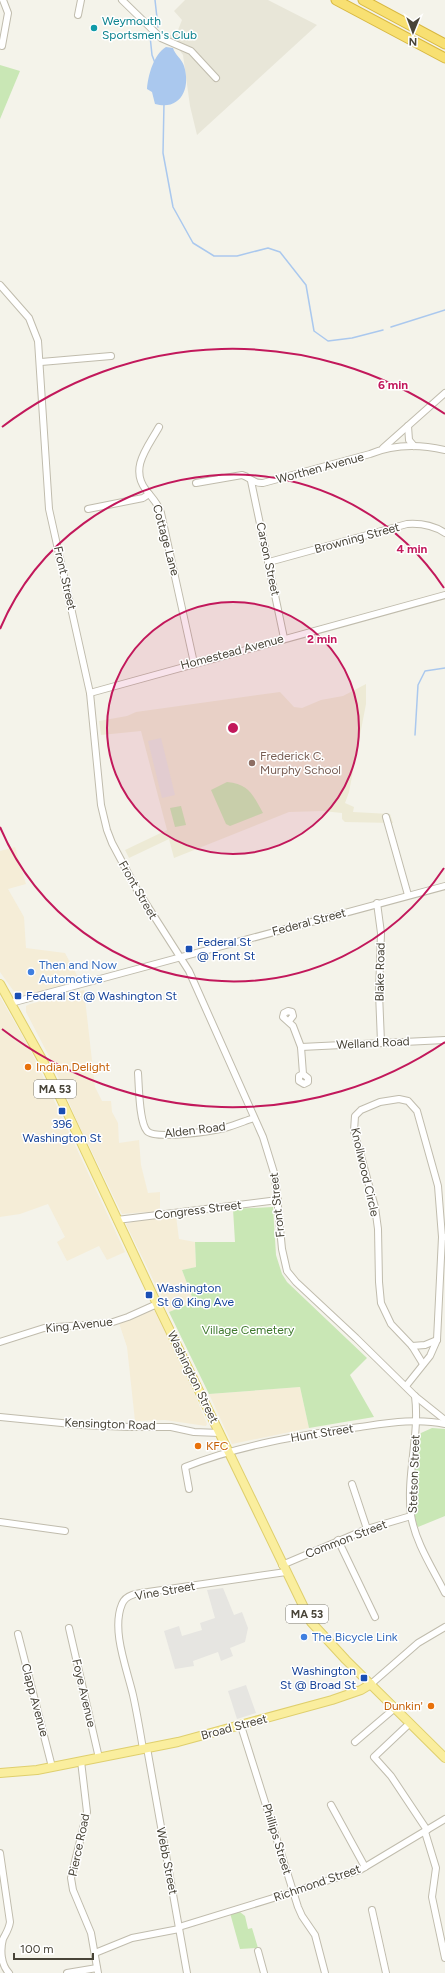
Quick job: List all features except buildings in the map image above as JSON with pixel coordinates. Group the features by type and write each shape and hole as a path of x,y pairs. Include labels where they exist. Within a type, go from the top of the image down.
{"highway":[{"path":"336,0 445,58"},
{"path":"363,0 445,44"}],"main road":[{"name":"Washington Street","path":"0,984 44,1063 157,1304 284,1568 315,1627 445,1758"},
{"name":"Broad Street","path":"0,1773 80,1762 145,1749 241,1726 334,1700 361,1690 371,1684"}],"street":[{"path":"2,0 8,13 2,46"},
{"path":"78,15 81,0"},
{"path":"122,0 161,38 191,51 216,78"},
{"name":"Front Street","path":"0,285 13,298 34,326 38,341 41,362 49,509 90,693 101,805 112,843 136,888 181,957 223,1045 254,1118 272,1164 278,1200 284,1264 290,1275 415,1396 445,1420"},
{"path":"41,362 111,356"},
{"path":"382,449 445,394"},
{"path":"408,426 409,440 414,446"},
{"name":"Cottage Lane","path":"159,427 138,471 142,484 157,502 161,513 194,662"},
{"name":"Worthen Avenue","path":"196,483 237,475 246,476 251,481 263,483 370,454 382,449 414,446 445,450"},
{"name":"Carson Street","path":"251,481 284,638"},
{"path":"88,509 143,498 149,494"},
{"name":"Browning Street","path":"268,562 407,524 422,523 434,526 445,533"},
{"name":"Homestead Avenue","path":"90,693 194,662 445,594"},
{"path":"386,817 408,895"},
{"name":"Federal Street","path":"11,1002 445,886"},
{"name":"Blake Road","path":"377,903 381,947 379,993 381,1042"},
{"path":"290,1021 301,1047 303,1074"},
{"name":"Welland Road","path":"301,1047 445,1040"},
{"name":"Alden Road","path":"138,1073 142,1121 146,1130 150,1133 162,1135 214,1130 235,1125 254,1118"},
{"name":"Knollwood Circle","path":"423,1364 412,1346 391,1324 381,1303 378,1229 375,1207 354,1131 355,1116 361,1110 380,1102 399,1099 408,1101 417,1111 438,1186 443,1237 437,1340"},
{"name":"Congress Street","path":"117,1220 278,1200"},
{"name":"King Avenue","path":"0,1342 44,1328 86,1326 118,1321 157,1304"},
{"path":"406,1386 430,1356 437,1340"},
{"path":"412,1346 425,1345 437,1340"},
{"name":"Stetson Street","path":"415,1396 417,1421 411,1477 411,1516 417,1536 445,1593"},
{"name":"Kensington Road","path":"0,1417 102,1426 158,1426 198,1433 220,1433"},
{"path":"417,1421 445,1424"},
{"name":"Hunt Street","path":"190,1489 185,1468 238,1448 325,1432 417,1421"},
{"path":"352,1484 367,1529"},
{"name":"Common Street","path":"284,1568 338,1540 367,1529 411,1516"},
{"path":"0,1522 65,1531"},
{"path":"338,1540 375,1617"},
{"name":"Vine Street","path":"145,1749 133,1693 120,1645 120,1612 125,1600 130,1596 148,1592 284,1568"},
{"name":"Broad Street","path":"371,1684 418,1643 445,1627"},
{"name":"Foye Avenue","path":"69,1628 99,1758"},
{"name":"Clapp Avenue","path":"18,1634 52,1767"},
{"path":"355,1742 394,1708"},
{"path":"410,1723 374,1757 394,1780 426,1831 436,1868 432,1895 445,1958"},
{"name":"Phillips Street","path":"241,1726 300,1913 316,1937 325,1973"},
{"name":"Webb Street","path":"145,1749 187,1973"},
{"name":"Pierce Road","path":"80,1762 87,1812 71,1878 73,1890 91,1933 98,1970"},
{"path":"331,1806 365,1867"},
{"name":"Richmond Street","path":"95,1953 135,1937 179,1928 293,1892 365,1867 445,1819"},
{"path":"0,1853 10,1922 8,1933 2,1937 1,1952 3,1963 9,1973"},
{"path":"372,1910 386,1973"},
{"path":"438,1926 445,1924"},
{"path":"258,1951 264,1973"},
{"path":"67,1973 98,1970"}],"shaded area":[{"path":"185,0 268,0 317,25 197,135 190,106 183,55 169,36 178,30 182,20 174,11"},
{"name":"Frederick C. Murphy School","path":"366,684 366,704 349,792 345,803 354,807 353,812 390,814 393,823 345,822 342,819 342,813 323,811 289,812 174,858 169,839 129,858 125,850 167,830 141,731 101,735 99,721 127,716 136,712 280,692 294,707 302,708 321,700 343,696"},
{"path":"161,738 175,795 162,798 148,741"},
{"path":"15,847 26,884 8,889 24,917 26,948 65,953 80,981 18,997 0,972 0,851"},
{"path":"84,990 95,1087 102,1101 111,1101 112,1112 118,1123 119,1143 139,1140 141,1165 148,1193 160,1192 160,1211 122,1214 77,1121 50,1058 26,1012 26,1006 30,1004"},
{"path":"0,997 29,1047 125,1252 107,1260 99,1246 67,1261 57,1242 65,1237 48,1204 20,1214 0,1217"},
{"path":"176,1216 179,1239 195,1242 196,1267 182,1270 194,1302 169,1312 126,1224 138,1220"},
{"path":"149,1310 156,1311 197,1400 207,1424 206,1426 165,1420 135,1421 127,1347 119,1323"},
{"path":"300,1387 309,1428 232,1444 209,1394"},
{"path":"223,1588 234,1615 242,1612 248,1628 245,1642 230,1648 233,1656 221,1661 218,1652 193,1661 194,1666 175,1669 164,1631 179,1626 182,1636 202,1630 200,1623 215,1618 207,1590"},
{"path":"246,1685 256,1713 237,1719 228,1691"}],"green space":[{"path":"0,65 20,71 0,119"},
{"path":"227,782 240,785 250,792 263,813 230,826 226,824 211,790"},
{"path":"181,806 186,825 175,827 170,808"},
{"name":"Village Cemetery","path":"273,1207 276,1255 282,1274 287,1282 367,1358 350,1375 374,1417 309,1428 300,1387 209,1394 169,1312 194,1302 182,1270 196,1267 195,1242 235,1242 233,1209"},
{"path":"432,1428 445,1429 445,1516 418,1527 415,1520 413,1495 414,1465 418,1440 421,1433"},
{"path":"240,1912 245,1916 248,1929 252,1928 258,1948 240,1949 230,1913"}],"water":[{"path":"166,47 173,48 184,66 186,74 185,90 177,101 171,104 155,104 152,92 147,89 149,78 152,65 158,55"}],"waterway":[{"path":"155,0 158,27"},
{"path":"150,36 152,55 155,63"},
{"path":"164,103 163,153 173,207 193,243 214,256 237,256 268,248 280,252 306,285 314,331 328,341 352,338 383,330"},
{"path":"391,327 445,310"},
{"path":"415,735 418,685 425,671 445,668"}],"place":[{"name":"Weymouth Sportsmen's Club","path":"94,28"},
{"name":"Frederick C. Murphy School","path":"252,763"},
{"name":"Federal St @ Front St","path":"189,949"},
{"name":"Then and Now Automotive","path":"31,972"},
{"name":"Federal St @ Washington St","path":"18,996"},
{"name":"Indian Delight","path":"28,1067"},
{"name":"396 Washington St","path":"62,1111"},
{"name":"Washington St @ King Ave","path":"149,1295"},
{"name":"KFC","path":"198,1446"},
{"name":"The Bicycle Link","path":"304,1637"},
{"name":"Washington St @ Broad St","path":"364,1678"},
{"name":"Dunkin'","path":"431,1706"}]}
